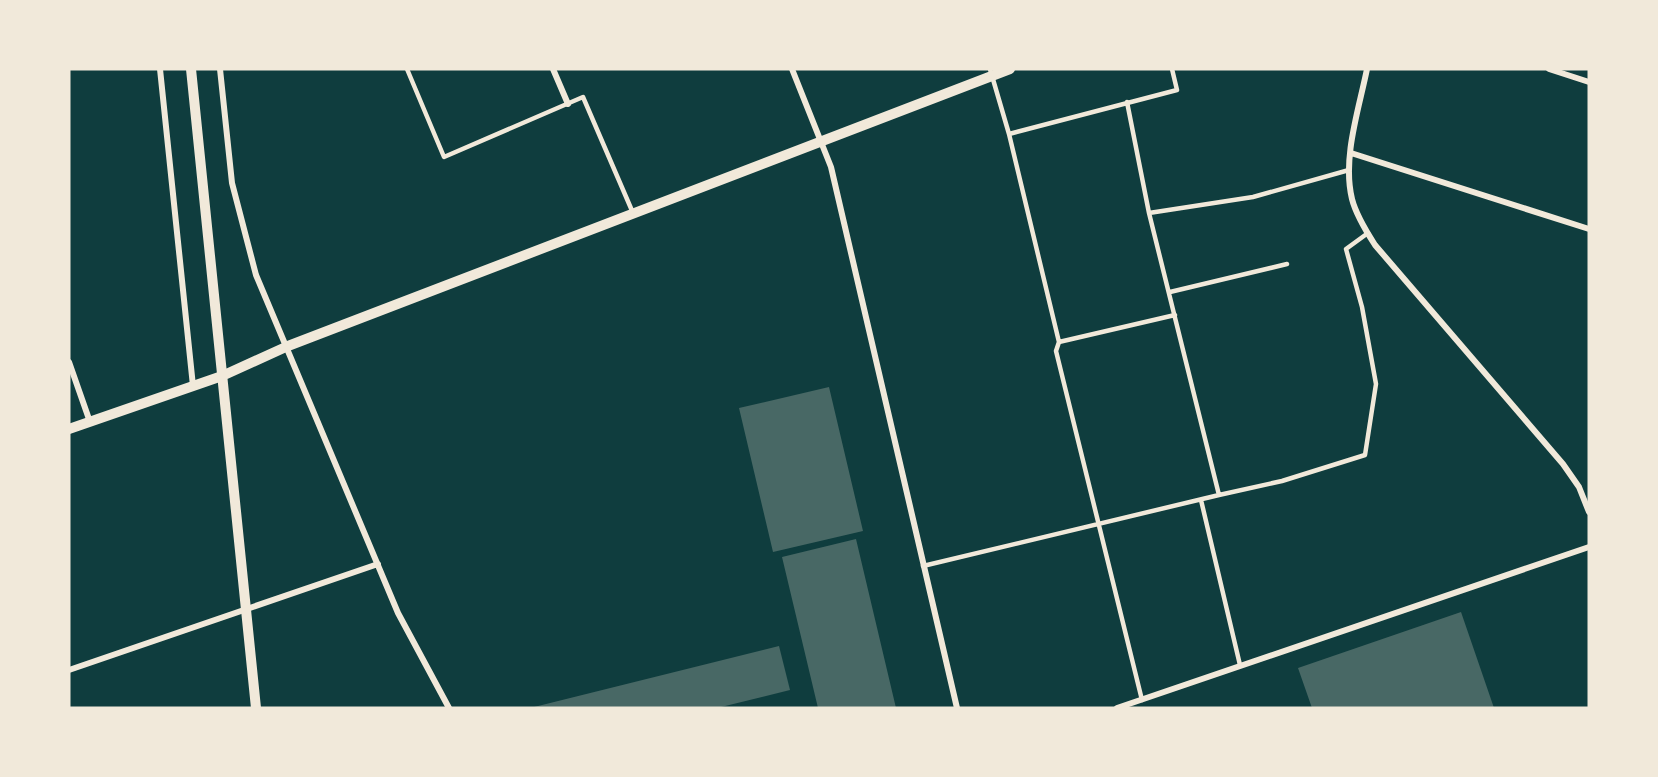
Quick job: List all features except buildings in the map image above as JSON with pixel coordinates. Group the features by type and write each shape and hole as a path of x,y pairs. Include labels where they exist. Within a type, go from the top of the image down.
{"street":[{"path":"160,69 193,386"},
{"path":"190,69 256,708"},
{"path":"220,69 232,183 246,243 263,294 288,346 398,614 449,708"},
{"path":"554,69 568,104"},
{"path":"792,69 822,141 957,708"},
{"path":"69,429 222,376 288,346 822,141 992,72 1010,69"},
{"path":"1367,69 1349,170 1352,200 1368,233 1563,464 1579,487 1589,513"},
{"path":"1549,69 1589,82"},
{"path":"1351,153 1589,229"},
{"path":"69,362 90,422"},
{"path":"1118,708 1589,547"},
{"path":"69,670 378,564"}],"lane":[{"path":"407,69 444,157 583,97 634,213"},
{"path":"1009,134 1177,90 1172,69"},
{"path":"992,72 1059,342 1056,351 1142,700"},
{"path":"1127,102 1149,213 1219,495"},
{"path":"1149,213 1253,197 1349,170"},
{"path":"923,566 1282,481 1365,455 1376,384 1362,307 1346,249 1368,233"},
{"path":"1170,292 1287,264"},
{"path":"1059,342 1174,315"},
{"path":"1201,500 1240,665"}]}
